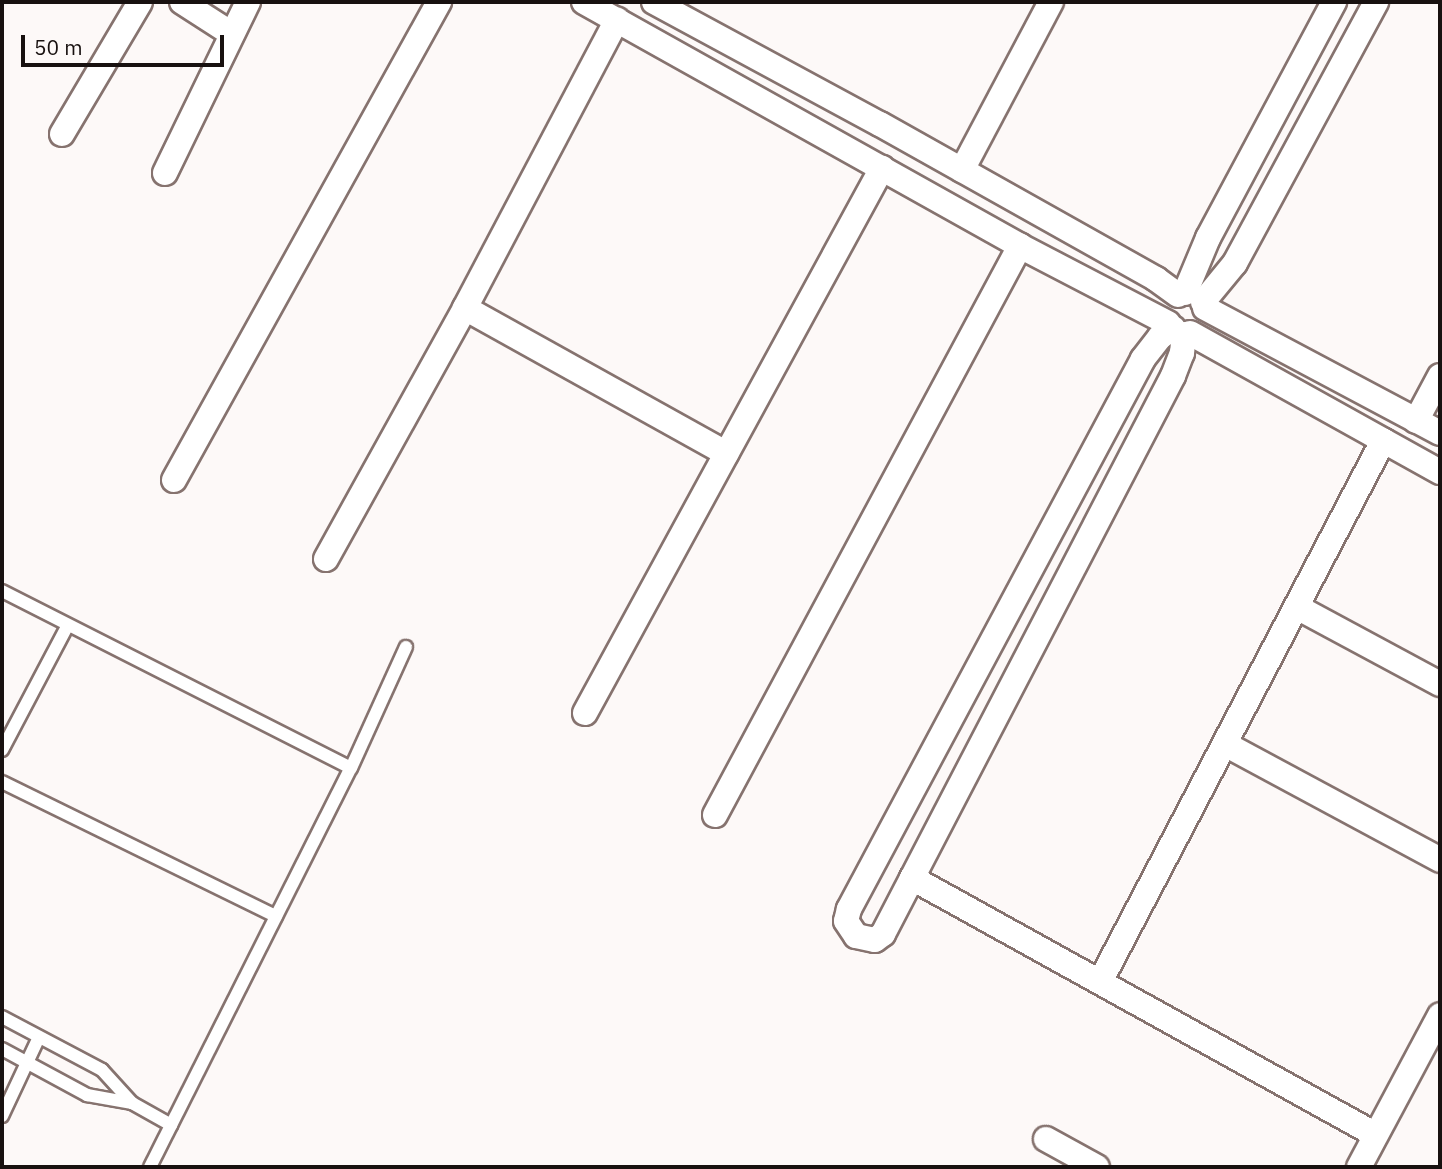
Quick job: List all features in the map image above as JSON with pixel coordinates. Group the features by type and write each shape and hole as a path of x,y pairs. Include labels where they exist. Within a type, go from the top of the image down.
{"street":[{"path":"62,134 139,2"},
{"path":"182,2 232,34"},
{"path":"165,173 248,2"},
{"path":"174,480 439,2"},
{"path":"584,2 1020,246 1440,472"},
{"path":"654,2 1193,300 1440,433"},
{"path":"962,170 1051,2"},
{"path":"1334,2 1208,237 1193,300 1205,321 1179,330 1160,337 1143,359 849,909 846,921 856,936 875,940 883,934 1085,551 1173,376 1182,353 1179,330 1168,303 1193,300 1235,263 1376,2"},
{"path":"326,559 465,308 617,20"},
{"path":"585,713 882,168"},
{"path":"715,815 1020,246"},
{"path":"465,308 726,453"},
{"path":"1416,421 1440,376"},
{"path":"1100,982 1383,441"},
{"path":"1297,607 1440,684"},
{"path":"1225,744 1440,860"},
{"path":"912,878 1376,1135"},
{"path":"1359,1167 1440,1015"},
{"path":"1046,1139 1097,1167"}],"lane":[{"path":"2,591 351,768"},
{"path":"2,750 68,625"},
{"path":"150,1167 351,768 406,647"},
{"path":"2,782 276,916"},
{"path":"2,1017 102,1070 132,1103 171,1125"},
{"path":"2,1116 39,1037"},
{"path":"2,1049 87,1095 132,1103"}]}
